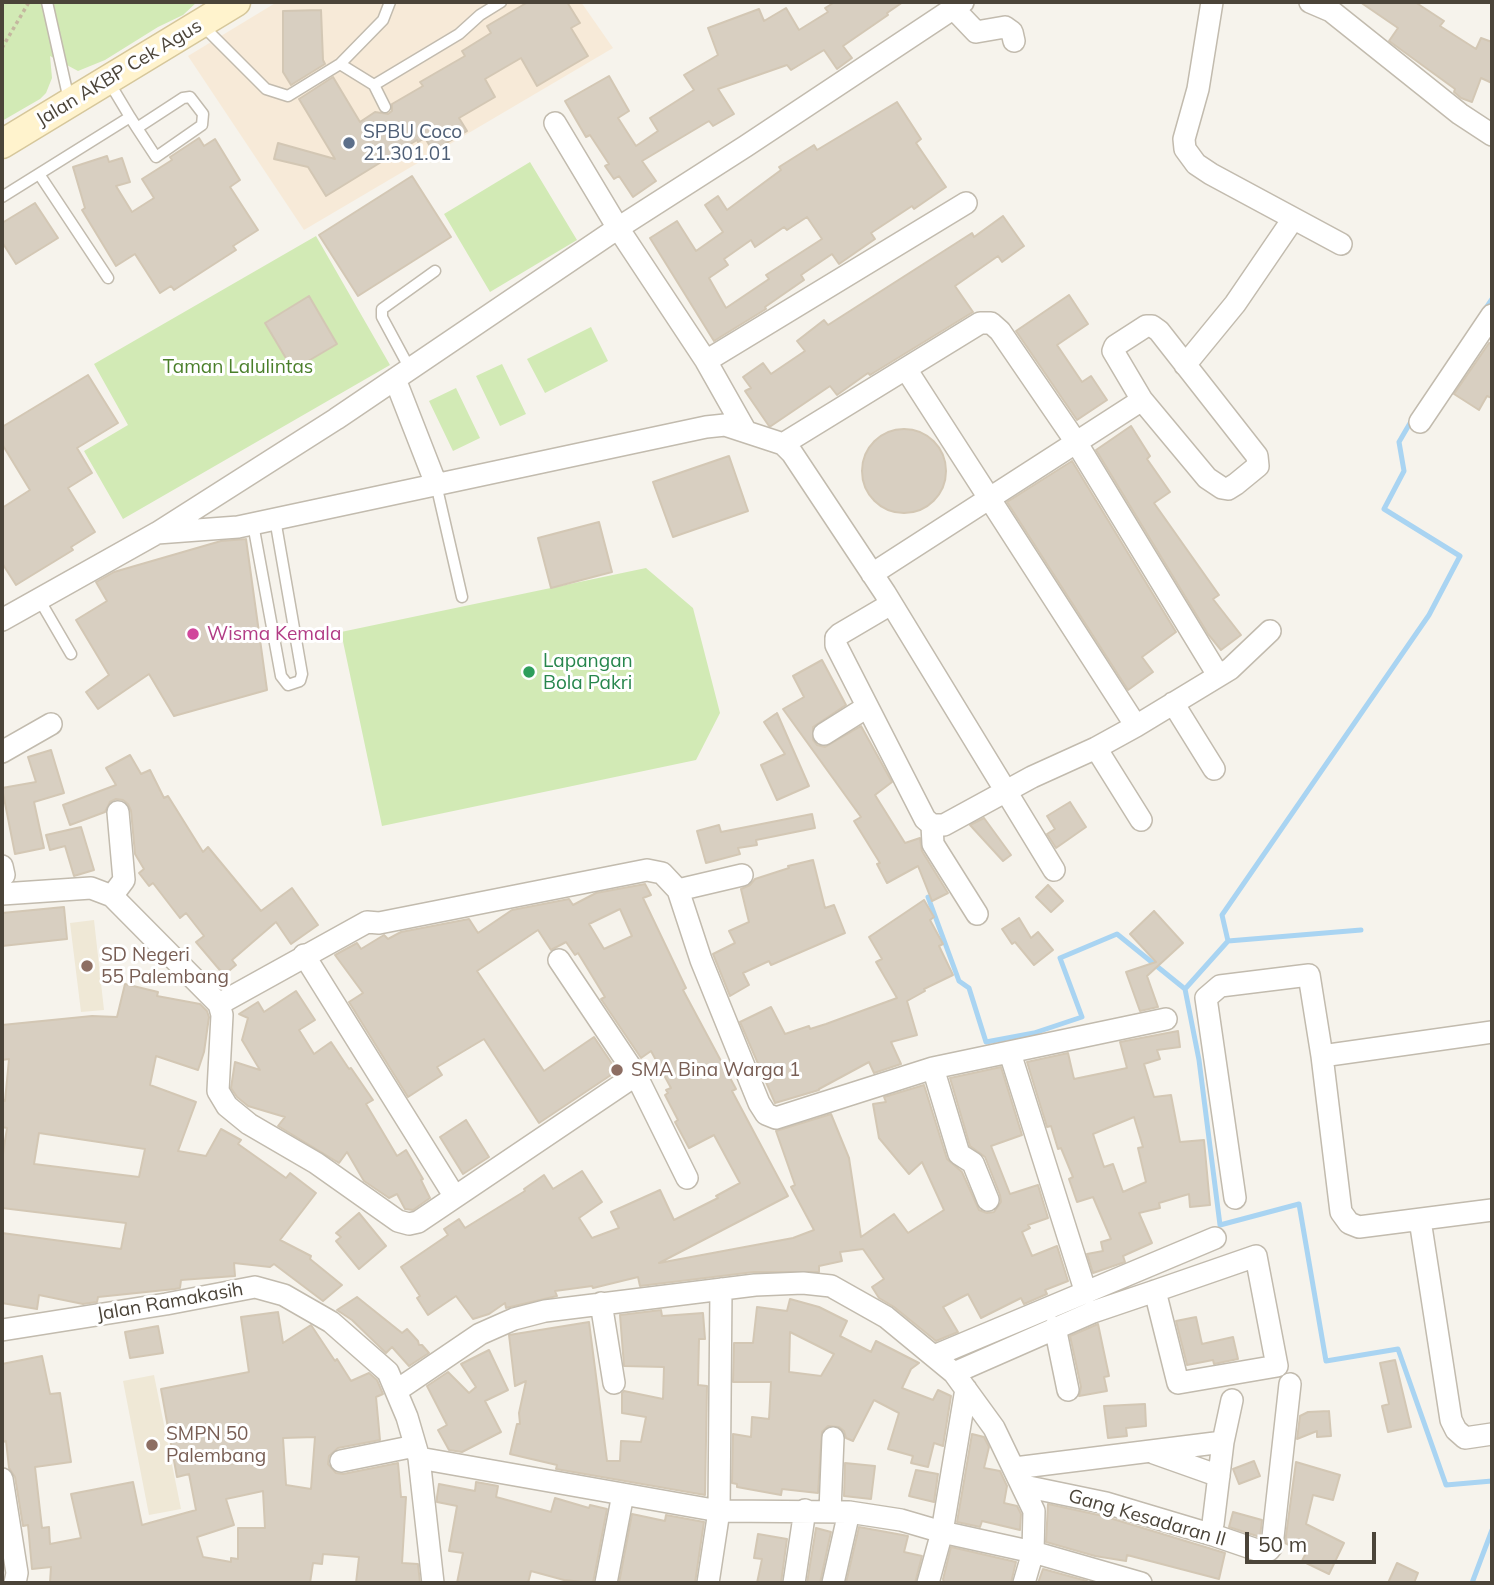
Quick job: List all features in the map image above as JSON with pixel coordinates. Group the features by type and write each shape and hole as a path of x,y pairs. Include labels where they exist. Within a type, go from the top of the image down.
{"main road":[{"name":"Jalan AKBP Cek Agus","path":"2,144 236,2"}],"street":[{"path":"1212,2 1198,89 1184,139 1185,149 1196,164 1211,174 1341,244"},
{"path":"1310,2 1331,11 1460,114 1492,135"},
{"path":"2,620 157,533 336,419 618,228 958,5 976,32 1005,27 1012,32 1014,41"},
{"path":"555,123 618,228 706,361 745,430"},
{"path":"706,361 966,203"},
{"path":"1185,365 1235,304 1293,219"},
{"path":"1420,422 1492,315"},
{"path":"783,444 980,323 991,323 1000,331 1076,443 1218,675"},
{"path":"1146,326 1152,326 1159,331 1257,456 1258,466 1228,489 1222,488 1208,478 1142,400 1113,351 1115,346 1146,326"},
{"path":"906,369 1136,726"},
{"path":"402,374 436,484"},
{"path":"872,574 1142,400"},
{"path":"157,533 253,524 706,427 725,425 783,444 792,453 872,574 1054,870"},
{"path":"891,604 836,638 836,645 925,819 932,825 944,825 1032,777 1096,748 1136,726 1230,669 1270,631"},
{"path":"1173,703 1213,769"},
{"path":"824,734 867,707"},
{"path":"2,752 51,724"},
{"path":"1096,748 1141,820"},
{"path":"113,896 124,880 118,812"},
{"path":"932,825 933,844 976,914"},
{"path":"219,1004 367,922 379,923 647,870 662,873 678,890 701,960 759,1103 766,1114 776,1118 933,1068 1166,1019"},
{"path":"678,890 743,875"},
{"path":"3,878 91,888 113,896 219,1004 222,1015 218,1091 227,1106 249,1124 316,1163 398,1221 409,1224 418,1222 636,1075"},
{"path":"304,955 454,1197"},
{"path":"559,960 636,1075 687,1178"},
{"path":"1235,1198 1206,998 1220,986 1309,975 1341,1212 1349,1223 1359,1227 1492,1210"},
{"path":"1322,1056 1492,1032"},
{"path":"1010,1053 1086,1293"},
{"path":"933,1068 959,1154 972,1163 988,1200"},
{"path":"1420,1220 1451,1420 1456,1430 1465,1438 1492,1434"},
{"path":"934,1356 1215,1238"},
{"path":"960,1381 1055,1327 1155,1291 1256,1256 1277,1366 1178,1383 1155,1291"},
{"path":"397,1391 480,1334 514,1319 545,1311 721,1289 803,1283 831,1286 886,1317 934,1356 960,1381 994,1428 1034,1511 1034,1552 1024,1583"},
{"name":"Jalan Ramakasih","path":"2,1330 255,1287 284,1295 331,1322 388,1371 397,1391 417,1452 433,1583"},
{"path":"708,1583 719,1511 721,1289"},
{"path":"601,1303 614,1383"},
{"path":"1055,1327 1068,1390"},
{"path":"928,1583 942,1532 960,1381"},
{"name":"Gang Kesadaran II","path":"1019,1477 1257,1550 1269,1550 1272,1546 1290,1384"},
{"path":"1213,1524 1223,1441 1232,1400"},
{"path":"832,1438 839,1511 833,1583"},
{"path":"1019,1477 1149,1451 1223,1441"},
{"path":"1149,1451 1219,1476"},
{"path":"341,1461 417,1452 719,1511 839,1511 901,1520 1034,1552 1141,1583"},
{"path":"2,1479 17,1573 15,1583"},
{"path":"606,1583 623,1494"},
{"path":"794,1583 805,1510"}],"lane":[{"path":"47,2 70,103"},
{"path":"201,23 266,89 288,96 340,64 383,20 390,2"},
{"path":"374,85 459,34 480,15 501,2"},
{"path":"340,64 374,85 385,107"},
{"path":"108,79 130,117 137,128 156,157 202,125 203,114 190,97 183,98 137,128"},
{"path":"2,197 130,117"},
{"path":"39,174 108,278"},
{"path":"402,374 382,317 382,309 435,271"},
{"path":"436,484 462,597"},
{"path":"253,524 281,676 288,685 300,681 302,674 275,519"},
{"path":"39,599 71,654"}],"path":[{"path":"2,48 29,2"}],"shaded area":[{"name":"SPBU Coco 21.301.01","path":"277,2 581,2 613,48 304,230 188,56"},
{"name":"SD Negeri 55 Palembang","path":"94,920 104,1010 81,1012 70,923"},
{"name":"SMPN 50 Palembang","path":"154,1375 181,1509 149,1515 123,1381"}],"green space":[{"path":"2,2 197,2 183,15 105,60 78,71 50,56 52,78 46,93 2,121"},
{"path":"530,162 577,240 490,292 444,214"},
{"name":"Taman Lalulintas","path":"316,236 390,365 123,519 84,451 128,425 94,364"},
{"path":"591,327 608,361 545,393 527,359"},
{"path":"502,364 526,414 500,426 476,376"},
{"path":"456,388 480,438 453,451 429,401"},
{"name":"Lapangan Bola Pakri","path":"646,568 693,608 720,713 696,760 382,826 341,632"}],"building":[{"path":"528,2 567,2 580,23 571,28 588,56 537,86 521,58 485,79 495,97 459,118 467,131 433,151 425,138 418,142 417,140 326,196 308,167 274,159 278,143 335,159 299,99 333,77 360,122 375,112 388,114 392,111 392,104 423,86 420,82 465,56 462,51 491,33 487,26"},
{"path":"835,2 903,2 843,46 852,58 837,69 824,50 791,70 787,65 718,89 734,114 713,126 709,121 642,161 656,181 633,197 619,176 614,179 605,166 609,164 590,135 586,137 565,101 609,76 629,111 618,118 636,146 658,131 650,118 694,90 684,75 718,55 708,28 759,9 764,21 786,8 799,30 828,12 825,8"},
{"path":"1360,2 1415,2 1444,21 1440,26 1476,49 1481,38 1492,42 1492,83 1481,78 1472,102 1461,98 1454,92 1455,89 1389,41 1398,28"},
{"path":"321,10 325,64 291,85 283,72 283,11"},
{"path":"897,102 921,139 916,143 946,187 871,233 875,239 839,264 832,254 801,275 804,280 765,307 766,309 714,341 650,238 677,221 696,251 723,232 705,205 718,196 727,210 781,170 779,167 814,145 817,150","holes":["807,217 822,239 766,275 769,279 726,308 709,278 728,265 724,259 751,240 755,247 784,227 787,230"]},
{"path":"199,138 204,146 215,139 240,180 230,187 258,230 233,246 236,250 174,290 171,286 160,293 135,254 116,266 82,210 85,208 73,167 107,156 109,162 122,158 130,182 116,186 132,212 154,198 142,179"},
{"path":"412,176 451,237 358,296 319,235"},
{"path":"35,203 58,238 16,264 2,242 2,223"},
{"path":"1003,216 1024,246 1002,262 998,256 955,286 973,312 870,375 868,373 837,395 830,386 769,426 745,391 751,388 743,377 763,363 771,374 805,351 797,341 824,320 828,325 972,233 974,237"},
{"path":"1069,295 1088,324 1057,345 1082,382 1091,376 1107,400 1077,420 1016,331"},
{"path":"309,296 337,344 293,370 265,323"},
{"path":"1489,343 1492,344 1492,398 1487,396 1479,410 1454,394"},
{"path":"88,375 118,423 77,448 92,473 68,488 95,532 71,547 73,550 16,585 2,563 2,508 30,490 2,444 2,427"},
{"path":"1131,426 1150,456 1147,459 1170,492 1154,503 1219,595 1213,599 1241,635 1221,650 1208,634 1096,450"},
{"path":"896,429 912,429 928,436 939,447 946,463 943,487 934,501 912,513 896,513 880,506 869,495 862,479 862,463 869,447 880,436"},
{"path":"729,456 748,511 673,537 653,482"},
{"path":"1072,461 1176,632 1142,657 1153,672 1128,690 1007,502"},
{"path":"599,522 612,572 551,588 538,538"},
{"name":"Wisma Kemala","path":"246,539 267,690 174,716 149,674 98,709 86,692 109,675 76,620 107,601 96,582 114,572 221,541"},
{"path":"822,660 846,705 813,727 813,740 817,745 825,747 861,726 892,782 875,795 905,843 920,838 922,851 948,893 932,901 918,866 887,883 877,864 880,863 854,821 861,817 783,709 804,697 793,676"},
{"path":"777,713 809,786 777,800 761,765 785,754 764,722"},
{"path":"51,750 64,793 34,802 44,848 15,854 2,788 36,782 28,757"},
{"path":"130,755 141,774 150,770 164,798 168,796 203,852 208,847 261,911 292,888 318,925 291,944 276,922 232,960 236,965 224,975 196,942 204,936 186,913 180,918 153,883 149,886 139,873 144,869 135,854 128,804 116,799 110,802 105,812 70,825 63,805 116,785 106,768"},
{"path":"1070,802 1086,827 1056,848 1047,834 1055,829 1047,816"},
{"path":"812,814 815,828 756,840 757,845 738,848 740,854 706,863 697,831 719,825 721,832"},
{"path":"984,818 1011,855 1003,861 970,825"},
{"path":"81,827 94,870 74,876 65,846 50,850 46,835"},
{"path":"813,860 825,908 834,905 845,933 771,965 769,961 743,973 749,985 730,996 713,954 735,943 729,931 749,922 741,889 755,879"},
{"path":"645,884 651,895 643,898 686,988 683,990 736,1089 732,1091 788,1196 659,1263 793,1238 814,1230 791,1187 795,1185 776,1131 831,1114 849,1158 861,1237 894,1214 908,1233 944,1210 922,1162 909,1174 879,1138 873,1104 886,1102 884,1097 924,1085 947,1159 962,1172 979,1210 994,1212 1001,1202 1000,1195 985,1157 970,1146 950,1078 1001,1067 1022,1135 991,1146 1010,1194 1038,1185 1048,1218 1028,1225 1030,1228 1022,1232 1032,1256 1057,1246 1068,1281 1045,1290 1047,1294 1024,1304 1021,1298 981,1318 968,1294 943,1307 958,1332 936,1341 879,1298 872,1287 884,1279 863,1249 840,1252 842,1261 819,1266 819,1272 754,1272 640,1286 638,1277 593,1288 555,1291 557,1296 506,1308 505,1303 489,1314 473,1319 456,1296 428,1315 417,1298 420,1296 401,1267 448,1235 444,1229 459,1219 465,1228 525,1191 524,1189 544,1175 553,1189 582,1171 602,1202 579,1218 592,1238 619,1228 611,1212 660,1190 674,1220 718,1198 716,1196 740,1183 714,1135 689,1148 665,1095 668,1093 666,1090 671,1088 651,1051 641,1058 601,999 605,997 578,953 575,955 566,942 551,950 538,930 477,971 544,1071 594,1037 617,1071 539,1123 484,1039 437,1067 442,1075 408,1097 349,1002 363,993 335,955 357,943 361,949 384,935 388,939 401,932 469,919 478,933 512,910 569,899 573,905 596,893","holes":["620,909 632,936 604,949 589,924"]},
{"path":"1048,885 1063,901 1051,912 1036,897"},
{"path":"924,900 934,917 930,920 943,944 939,946 953,975 907,1001 917,1035 891,1042 901,1064 874,1073 869,1062 819,1090 775,1103 740,1022 771,1007 785,1034 826,1024 897,998 876,962 882,959 869,937"},
{"path":"64,907 67,939 2,946 2,913"},
{"path":"1154,911 1183,943 1147,976 1158,1007 1140,1011 1126,972 1156,962 1130,934"},
{"path":"1019,918 1031,938 1038,932 1053,950 1034,965 1015,942 1012,944 1002,929"},
{"path":"125,984 158,992 157,996 200,1004 207,1011 209,1017 204,1052 198,1070 156,1056 150,1085 196,1102 178,1151 206,1156 221,1129 241,1140 238,1144 286,1178 290,1173 316,1193 280,1240 311,1256 310,1259 342,1285 323,1301 274,1264 270,1267 234,1263 235,1276 181,1280 180,1288 175,1289 98,1297 97,1302 83,1304 39,1295 37,1309 2,1303 2,1233 121,1249 126,1223 2,1208 2,1160 7,1128 2,1127 2,1100 5,1101 9,1059 2,1060 2,1025 92,1016 117,1017","holes":["39,1133 145,1149 139,1177 34,1164"]},
{"path":"296,991 315,1020 299,1030 314,1054 331,1042 373,1100 366,1104 397,1156 406,1150 423,1179 421,1180 430,1198 413,1210 405,1209 397,1194 389,1198 364,1181 347,1152 339,1163 278,1126 285,1117 248,1106 231,1088 235,1062 260,1070 242,1040 248,1018 239,1014 258,1002 264,1012"},
{"path":"1178,1031 1180,1047 1157,1050 1160,1059 1144,1064 1154,1097 1171,1095 1180,1142 1204,1140 1210,1205 1190,1207 1189,1194 1159,1203 1160,1208 1139,1213 1152,1243 1123,1256 1125,1262 1093,1273 1087,1254 1103,1251 1101,1242 1111,1239 1093,1197 1077,1202 1069,1179 1073,1177 1061,1148 1058,1149 1051,1126 1047,1127 1027,1062 1068,1053 1074,1079 1127,1068 1120,1042","holes":["1134,1117 1143,1147 1138,1148 1146,1182 1123,1192 1113,1164 1104,1167 1093,1134"]},
{"path":"466,1120 489,1157 463,1174 440,1137"},
{"path":"359,1213 386,1246 359,1269 336,1241 341,1237 336,1233"},
{"path":"357,1297 402,1333 407,1329 429,1353 409,1366 392,1347 386,1353 352,1320 337,1310"},
{"path":"790,1299 819,1307 847,1321 840,1336 871,1352 876,1341 919,1363 911,1369 902,1388 933,1400 938,1390 951,1396 943,1446 934,1443 928,1467 911,1463 913,1456 888,1449 899,1413 874,1400 853,1441 846,1438 839,1427 828,1426 822,1432 818,1493 782,1489 781,1495 737,1487 737,1484 732,1483 733,1434 751,1437 752,1417 769,1419 771,1382 733,1382 734,1343 753,1343 757,1307 787,1311","holes":["790,1332 834,1354 821,1376 789,1372"]},
{"path":"661,1310 662,1316 703,1313 705,1339 699,1339 698,1385 707,1386 705,1495 556,1469 557,1465 510,1454 517,1424 520,1424 519,1413 526,1381 515,1386 509,1335 589,1322 607,1461 620,1461 621,1441 641,1442 646,1417 622,1413 622,1393 624,1391 663,1399 664,1367 624,1366 620,1315"},
{"path":"278,1312 283,1343 311,1325 351,1381 369,1373 377,1380 383,1394 376,1397 380,1440 338,1448 329,1456 328,1464 336,1473 343,1474 398,1463 401,1497 406,1497 402,1563 418,1564 420,1583 356,1583 359,1557 323,1554 322,1564 313,1563 310,1583 50,1583 51,1567 32,1569 28,1525 23,1526 15,1477 9,1468 6,1441 3,1442 2,1364 42,1356 50,1394 60,1393 71,1462 35,1467 42,1528 49,1527 50,1544 81,1538 71,1494 133,1482 142,1525 196,1510 189,1474 177,1477 161,1389 249,1372 241,1317","holes":["315,1437 311,1489 286,1485 283,1438","263,1491 265,1528 238,1528 238,1559 231,1558 231,1562 203,1557 197,1537 234,1525 226,1499"]},
{"path":"1196,1317 1202,1344 1233,1337 1238,1359 1214,1364 1213,1360 1187,1365 1176,1321"},
{"path":"1098,1324 1109,1376 1104,1377 1107,1391 1079,1396 1081,1387 1070,1336"},
{"path":"158,1326 163,1353 130,1358 125,1332"},
{"path":"489,1350 508,1390 485,1401 501,1432 462,1452 449,1450 438,1430 447,1425 427,1386 448,1372 469,1393 476,1387 461,1364"},
{"path":"1395,1360 1411,1427 1388,1432 1382,1406 1389,1404 1380,1363"},
{"path":"1145,1404 1146,1426 1126,1428 1127,1436 1108,1438 1104,1406"},
{"path":"1329,1411 1331,1436 1317,1437 1317,1431 1297,1439 1300,1416 1308,1412"},
{"path":"972,1434 984,1437 989,1447 984,1468 1000,1471 1007,1486 1004,1503 1017,1506 1021,1514 1020,1530 982,1521 980,1527 957,1522"},
{"path":"1254,1461 1260,1476 1239,1484 1233,1469"},
{"path":"1296,1462 1340,1475 1333,1500 1313,1495 1306,1524 1344,1543 1329,1574 1302,1561 1306,1553 1285,1543"},
{"path":"845,1463 875,1466 871,1499 844,1496"},
{"path":"916,1470 938,1474 934,1502 909,1496"},
{"path":"476,1482 498,1486 496,1497 551,1512 555,1498 589,1508 590,1505 607,1509 593,1583 564,1580 531,1571 528,1583 457,1583 463,1553 449,1551 457,1506 437,1502 439,1484 475,1491"},
{"path":"1048,1504 1103,1516 1225,1553 1219,1579 1127,1555 1126,1561 1095,1556 1046,1542"},
{"path":"1233,1512 1262,1520 1260,1537 1229,1527"},
{"path":"632,1514 665,1521 666,1515 704,1522 695,1583 619,1583"},
{"path":"859,1527 908,1536 904,1552 922,1556 915,1583 846,1583"},
{"path":"816,1528 831,1532 820,1583 807,1583"},
{"path":"758,1534 787,1539 781,1583 757,1583 762,1559 754,1558"},
{"path":"951,1547 1016,1562 1011,1583 944,1583"},
{"path":"1397,1563 1418,1573 1414,1583 1388,1583"},
{"path":"1043,1569 1087,1581 1038,1583"}],"waterway":[{"path":"1484,311 1492,299"},
{"path":"1413,418 1399,442 1404,471 1384,509 1460,556 1429,615 1222,915 1228,941 1185,989 1199,1060 1220,1225 1299,1204 1326,1361 1398,1349 1446,1485 1492,1481"},
{"path":"928,897 959,981 969,988 986,1042 1034,1033 1082,1017 1060,958 1117,934 1185,989"},
{"path":"1228,941 1361,930"},
{"path":"1472,1583 1492,1530"}],"place":[{"name":"SPBU Coco 21.301.01","path":"349,143"},
{"name":"Wisma Kemala","path":"193,634"},
{"name":"Lapangan Bola Pakri","path":"529,672"},
{"name":"SD Negeri 55 Palembang","path":"87,966"},
{"name":"SMA Bina Warga 1","path":"617,1070"},
{"name":"SMPN 50 Palembang","path":"152,1445"}]}
